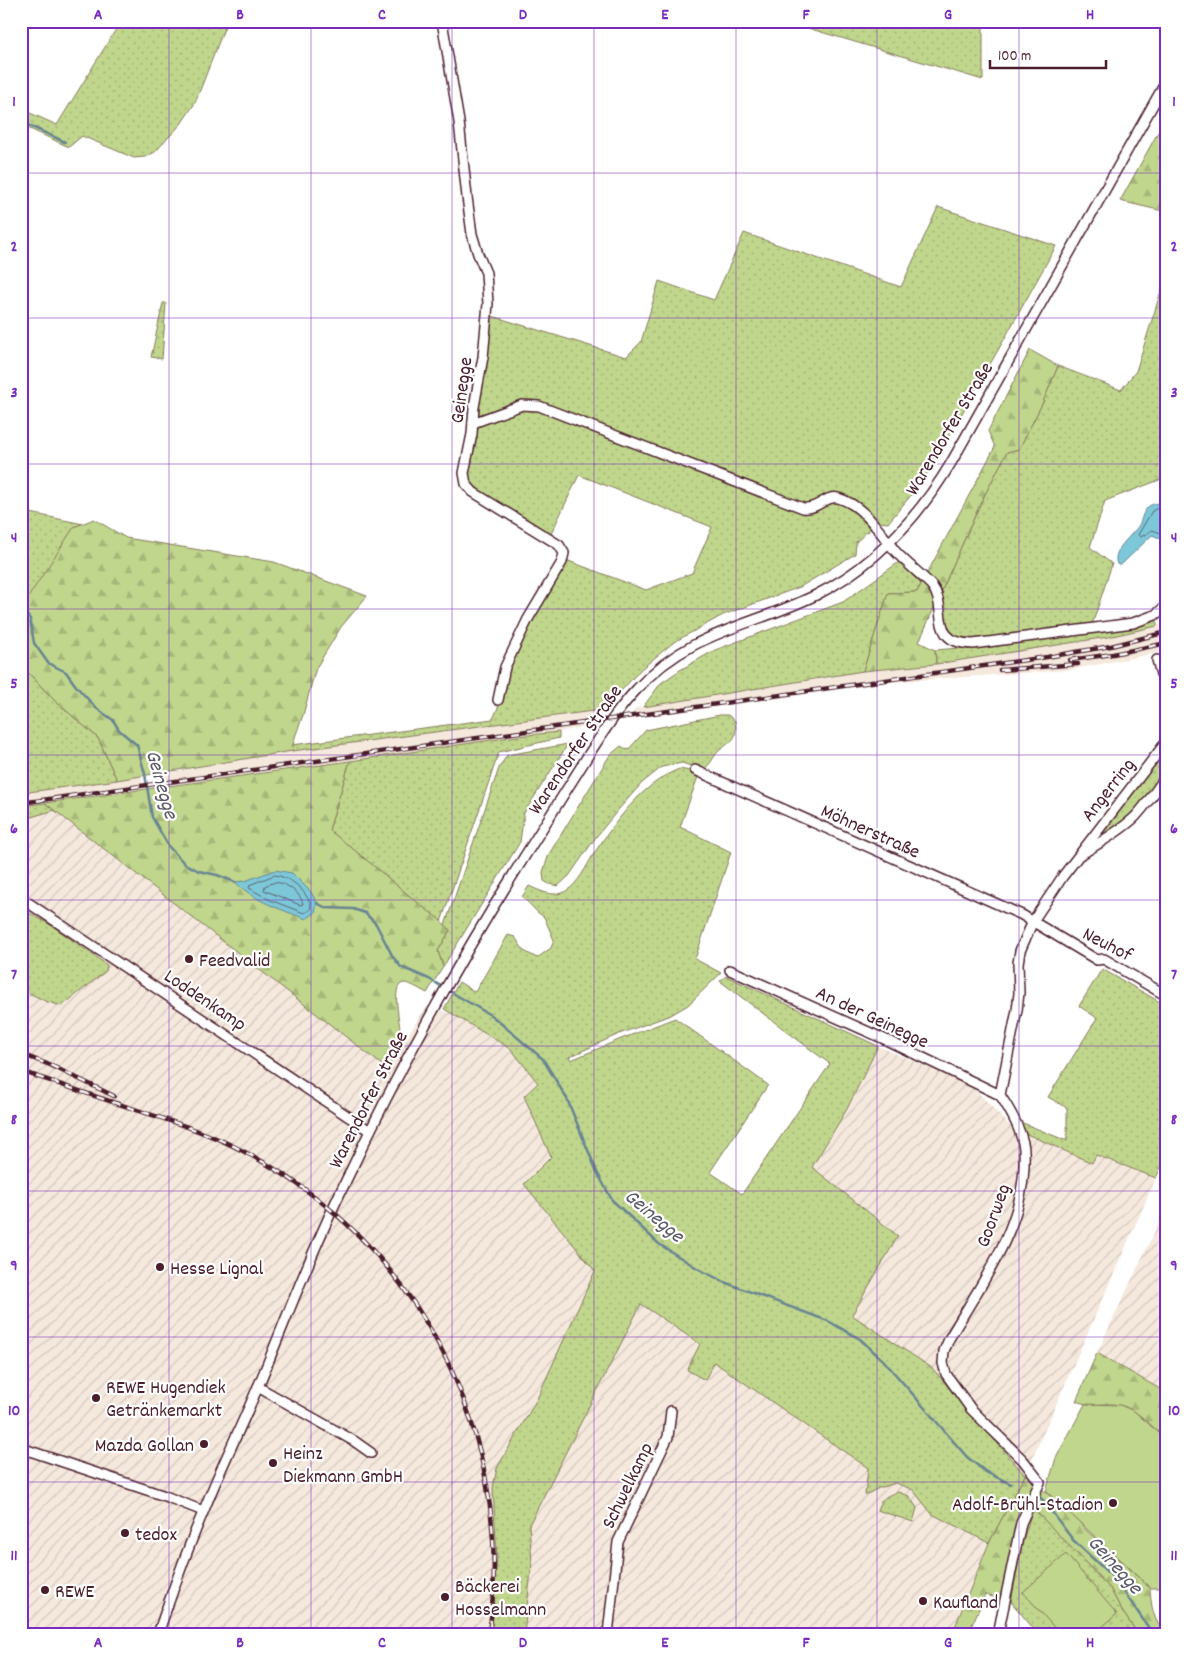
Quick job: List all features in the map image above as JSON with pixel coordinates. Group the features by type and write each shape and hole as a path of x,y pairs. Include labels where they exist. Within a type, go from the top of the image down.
{"street":[{"name":"Geinegge","path":"442,21 459,122 472,234 486,273 488,304 483,357 464,473 466,484 473,492 559,545 564,553 562,562 528,620 504,667 498,700"},
{"name":"Warendorfer Straße","path":"158,1634 203,1511 258,1387 332,1210 398,1074 458,964 613,718 644,680 667,661 708,637 816,595 840,582 889,543 919,511 951,463 1167,80"},
{"path":"473,423 522,405 539,406 803,508 809,509 830,498 838,498 851,504 864,514 933,588 940,621 945,632 951,638 965,644 1132,623 1155,615 1167,605"},
{"path":"474,407 488,416"},
{"path":"1158,660 1161,674 1167,684"},
{"name":"Angerring","path":"1033,921 1076,858 1167,741"},
{"name":"Möhnerstraße","path":"696,770 1033,921"},
{"name":"Angerring","path":"1076,858 1136,816 1167,775"},
{"name":"Loddenkamp","path":"21,898 370,1131"},
{"path":"1000,1095 1018,1010 1020,950 1033,921"},
{"name":"Neuhof","path":"1033,921 1097,960 1104,958 1167,996"},
{"name":"An der Geinegge","path":"730,970 882,1038 1000,1095"},
{"name":"Goorweg","path":"998,1634 1021,1523 1040,1482 1023,1460 971,1409 946,1374 943,1363 944,1351 949,1339 994,1261 1016,1215 1023,1181 1024,1144 1011,1112 1000,1095"},
{"path":"258,1387 354,1441 371,1453"},
{"name":"Schwelkamp","path":"608,1634 618,1542 668,1437 670,1411"},
{"path":"21,1448 165,1496 203,1511"}],"shaded area":[{"path":"1167,623 1167,651 1070,670 889,682 629,719 636,708 863,671 936,664 1108,637"},
{"path":"593,711 605,711 598,724 559,732 154,787 153,775 292,751"},
{"path":"141,776 143,788 21,806 21,793"},
{"path":"45,803 386,1068 427,1006 450,1013 512,1049 539,1084 524,1096 551,1157 582,1253 595,1271 989,1543 952,1634 21,1634 21,806"},
{"path":"878,1046 972,1086 1011,1127 1092,1162 1096,1154 1156,1178 1025,1475 932,1368 851,1315 812,1167 847,1109"},
{"path":"1167,1205 1167,1393 1097,1353"}],"green space":[{"path":"121,21 227,21 195,103 181,124 155,152 145,157 134,158 82,136 69,147 21,125 21,109 57,125"},
{"path":"784,21 983,21 983,80"},
{"path":"1167,116 1167,212 1120,201"},
{"path":"938,207 1056,246 929,471 888,523 878,522 856,542 855,554 800,587 723,615 674,642 641,669 611,702 610,710 292,751 292,745 493,719 500,703 507,667 566,560 646,590 692,573 712,527 579,475 550,536 473,489 466,477 489,315 626,357 641,342 659,281 714,300 744,233 901,287"},
{"path":"1167,272 1167,477 1105,501 1090,547 1112,564 1092,625 974,640 953,635 947,630 939,597 981,502 1007,452 1019,449 1043,402 1058,366 1121,390 1136,371"},
{"path":"163,303 166,303 162,359 151,357"},
{"path":"1030,350 1058,366 1043,402 1019,449 1007,452 981,502 919,642 935,650 936,664 863,671 888,593 917,592 995,447 988,431"},
{"path":"21,511 83,524 74,527 21,613"},
{"path":"94,519 126,538 274,562 367,596 341,627 316,668 292,751 117,780 98,738 54,700 21,665 21,613 27,599 74,527"},
{"path":"899,562 921,584 917,592 888,593 863,671 643,707 661,683 715,650 843,602"},
{"path":"1157,619 1157,626 1108,637 936,664 935,650 984,646"},
{"path":"21,665 54,700 98,738 117,780 21,793"},
{"path":"728,715 735,721 734,738 716,754 707,767 703,770 682,763 662,767 642,783 618,810 596,837 569,876 558,886 544,881 543,872 549,854 610,755 621,746 628,750 646,730"},
{"path":"559,732 559,738 499,752 441,922 329,830 350,761 518,736"},
{"path":"568,744 524,813 520,842 443,967 438,951 450,930 445,925 499,768 507,755"},
{"path":"1167,745 1167,770 1150,795 1125,822 1096,841 1096,836"},
{"path":"350,761 329,830 450,930 438,951 443,967 427,993 405,983 400,985 397,991 401,1045 397,1054 386,1068 45,803"},
{"path":"679,769 699,774 680,827 731,852 695,959 721,973 688,1005 671,1015 619,1034 569,1057 571,1060 675,1018 768,1085 710,1172 742,1194 830,1064 720,981 726,976 878,1046 847,1109 812,1167 898,1236 852,1315 932,1368 1025,1475 989,1543 932,1514 913,1490 896,1483 865,1495 868,1468 714,1362 705,1380 687,1370 700,1344 641,1304 529,1525 532,1562 524,1634 491,1634 497,1557 493,1488 497,1468 536,1401 595,1271 524,1184 551,1157 524,1096 538,1083 511,1049 444,1009 459,982 475,992 508,935 515,937 524,951 537,958 551,948 554,940 544,917 522,897 529,886 552,894 561,893 570,888 630,805 653,784"},
{"path":"45,803 55,810 21,820 21,806"},
{"path":"21,908 54,927 107,965 106,971 62,1006 45,1001 21,989"},
{"path":"1102,969 1167,1006 1167,1155 1156,1178 1096,1155 1092,1163 1011,1127 1023,1123 1067,1141 1067,1108 1048,1097 1097,1018 1079,1006"},
{"path":"1097,1353 1167,1393 1167,1440 1133,1410 1126,1407 1113,1404 1093,1405 1076,1401"},
{"name":"Adolf-Brühl-Stadion","path":"1085,1404 1120,1405 1134,1411 1167,1440 1167,1588 1150,1588 1046,1491 1056,1458"},
{"path":"1025,1475 1072,1514 1087,1531 1150,1588 1153,1612 1165,1634 1138,1634 1122,1611 1110,1588 1028,1503 1001,1599 985,1595 968,1634 952,1634 989,1543"},
{"path":"898,1492 909,1496 917,1508 913,1522 877,1510 884,1498"},
{"path":"1033,1508 1110,1588 1122,1611 1138,1634 1038,1634 1011,1602 1022,1544"},
{"path":"1066,1554 1117,1614 1094,1634 1060,1634 1023,1592"}],"water":[{"path":"1159,503 1167,509 1167,541 1152,535 1123,563 1117,564 1116,559 1119,548 1139,525 1146,509 1150,505"},
{"path":"275,870 292,873 311,892 317,903 315,913 306,919 286,912 260,900 235,882 245,881"}],"waterway":[{"path":"21,122 65,142"},
{"name":"Geinegge","path":"21,608 30,619 34,643 48,663 66,672 96,708 113,720 119,730 137,745 145,774 152,817 169,847 185,864 199,871 235,882"},
{"name":"Geinegge","path":"317,903 326,908 353,909 365,913 376,924 393,957 401,967 429,979 492,1016 543,1059 567,1099 597,1172 612,1200 659,1244 697,1268 724,1282 828,1321 860,1339 884,1361 967,1457 986,1472 1011,1484"},
{"name":"Geinegge","path":"1036,1494 1043,1500 1073,1540 1115,1579 1153,1634"}],"railway":[{"path":"21,803 1047,657 1111,646 1167,632"},
{"path":"1070,660 1113,654 1167,643"},
{"path":"1000,670 1078,664"},
{"path":"21,1054 50,1065 114,1096"},
{"path":"21,1071 188,1127 241,1150 304,1189 359,1236 406,1291 443,1352 470,1418 487,1488 494,1560 489,1634"}],"place":[{"name":"Feedvalid","path":"189,959"},
{"name":"Hesse Lignal","path":"160,1267"},
{"name":"REWE Hugendiek Getränkemarkt","path":"96,1398"},
{"name":"Mazda Gollan","path":"204,1444"},
{"name":"Heinz Diekmann GmbH","path":"273,1463"},
{"name":"Adolf-Brühl-Stadion","path":"1113,1503"},
{"name":"tedox","path":"125,1533"},
{"name":"REWE","path":"45,1590"},
{"name":"Bäckerei Hosselmann","path":"445,1597"},
{"name":"Kaufland","path":"923,1601"}]}
